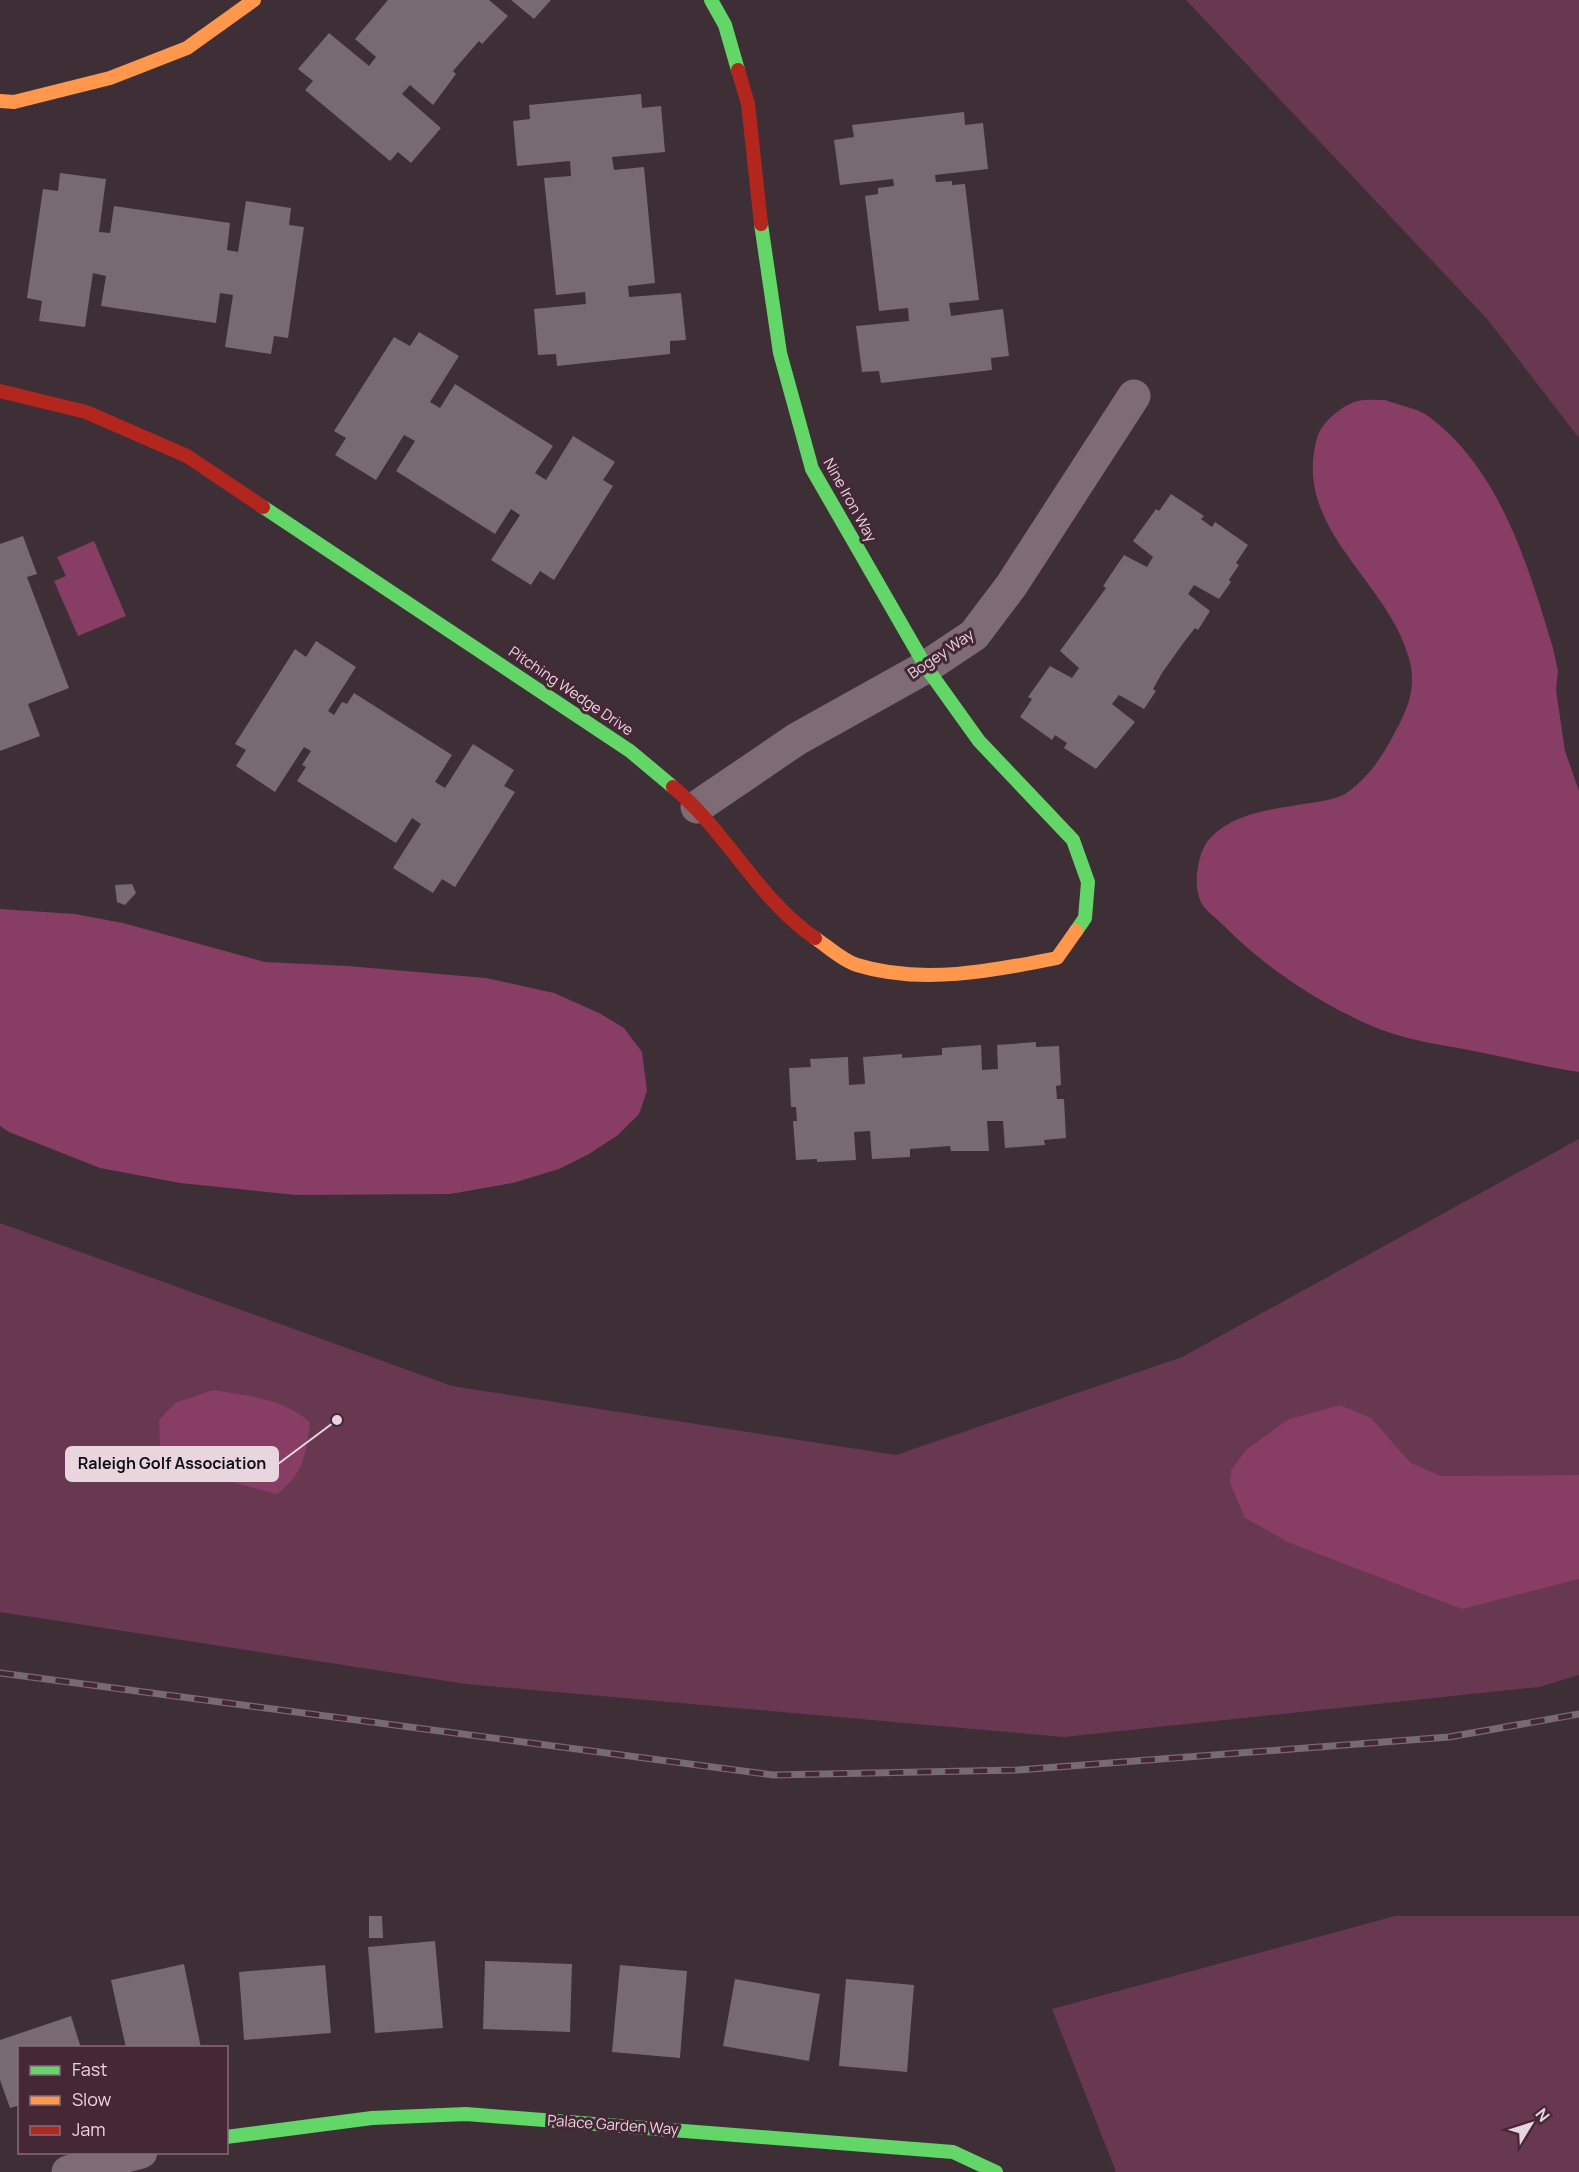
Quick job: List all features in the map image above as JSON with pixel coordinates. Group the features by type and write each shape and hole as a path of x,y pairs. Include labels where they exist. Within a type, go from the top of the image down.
{"street":[{"path":"0,101 14,102 110,78 165,57 187,48 254,0"},
{"name":"Nine Iron Way","path":"711,0 725,25 748,105 761,228 780,353 812,469 926,667 980,741 1073,840 1088,882 1085,918"},
{"name":"Pitching Wedge Drive","path":"0,391 86,412 187,456 630,751 697,807 792,922 855,965 917,976 1006,968 1057,958 1085,918"},
{"name":"Bogey Way","path":"697,807 797,739 926,667 974,635 1011,586 1134,396"},
{"name":"Palace Garden Way","path":"228,2137 372,2118 466,2114 953,2152 977,2161 996,2172"},
{"path":"68,2172 134,2154"}],"shaded area":[{"path":"1186,0 1579,0 1579,438 1488,320"},
{"path":"1385,400 1424,413 1453,438 1475,464 1493,492 1522,553 1553,648 1558,671 1556,690 1565,751 1579,791 1579,1072 1426,1042 1374,1027 1312,995 1273,969 1207,911 1199,896 1197,872 1201,855 1207,842 1217,832 1228,824 1254,814 1330,799 1348,792 1376,764 1405,712 1412,684 1408,655 1381,601 1344,551 1329,526 1317,499 1313,470 1319,432 1332,416 1357,401"},
{"path":"94,541 126,616 78,636 54,581 66,576 57,557"},
{"path":"0,909 75,914 123,923 265,962 348,966 486,978 554,993 599,1013 624,1028 642,1052 647,1091 639,1114 618,1135 589,1154 559,1169 513,1183 450,1194 296,1195 180,1183 100,1168 9,1132 0,1126"},
{"path":"1579,1139 1579,1675 1539,1687 1064,1737 466,1684 0,1612 0,1223 452,1386 896,1455 1182,1357"},
{"path":"213,1390 252,1396 276,1403 310,1422 305,1454 298,1471 277,1494 212,1477 180,1463 160,1449 159,1420 175,1403"},
{"path":"1340,1405 1371,1418 1411,1463 1441,1476 1579,1475 1579,1579 1462,1609 1290,1543 1245,1518 1230,1483 1231,1470 1247,1449 1289,1419"},
{"path":"1395,1916 1579,1916 1579,2172 1116,2172 1052,2009"}],"building":[{"path":"388,0 489,0 508,16 482,44 479,41 453,71 456,74 433,105 410,85 402,94 441,128 411,163 398,152 390,161 305,90 313,81 298,69 329,33 369,66 376,57 355,39"},
{"path":"511,0 551,0 534,19"},
{"path":"641,94 642,108 661,106 665,152 612,157 614,170 644,167 655,283 628,286 629,297 681,293 686,340 670,341 670,354 557,366 556,354 538,355 534,309 586,304 585,292 556,295 544,178 571,176 570,161 517,166 513,121 530,119 529,105"},
{"path":"964,112 965,125 983,123 988,169 935,175 936,182 952,181 952,185 965,184 979,300 949,303 951,316 1003,309 1009,356 991,358 992,370 881,383 879,371 862,372 856,326 909,321 908,308 879,311 865,196 878,194 878,188 894,186 893,179 840,185 834,140 854,137 852,125"},
{"path":"60,173 106,179 99,232 110,233 114,206 230,223 227,250 238,252 246,201 291,208 289,225 304,227 288,338 274,336 271,354 225,347 233,295 220,293 216,323 101,306 106,276 93,273 85,327 39,321 42,301 27,298 43,189 58,191"},
{"path":"419,332 459,356 430,402 440,408 455,384 553,446 535,473 546,480 573,436 615,462 603,480 613,486 554,580 540,571 531,585 491,560 520,515 511,509 495,534 396,471 415,441 404,435 376,480 335,455 346,438 334,431 394,337 410,346"},
{"path":"1171,494 1204,516 1201,519 1212,527 1215,522 1248,545 1236,563 1239,565 1229,580 1231,582 1219,599 1194,585 1188,594 1210,611 1198,630 1195,628 1162,673 1153,689 1156,691 1144,709 1119,695 1112,704 1135,722 1096,769 1064,748 1067,743 1055,735 1052,740 1020,717 1032,699 1028,697 1050,666 1072,678 1079,668 1060,651 1106,588 1103,586 1124,555 1147,567 1153,557 1133,541 1156,509 1159,511"},
{"path":"23,536 37,574 27,577 69,688 28,704 40,736 0,751 0,544"},
{"path":"316,641 356,667 328,711 334,715 342,702 347,704 354,693 452,755 435,782 445,788 473,744 514,770 504,786 515,792 455,887 442,879 433,893 393,868 421,824 412,818 396,843 297,781 306,767 302,765 311,751 304,747 275,792 236,766 246,750 235,744 295,649 306,657"},
{"path":"132,884 136,893 125,905 117,902 115,885"},
{"path":"1036,1042 1036,1047 1059,1046 1061,1085 1056,1086 1057,1099 1064,1099 1066,1138 1044,1140 1045,1145 1005,1148 1003,1121 987,1121 989,1151 951,1151 950,1146 910,1149 910,1157 872,1159 870,1131 854,1132 856,1160 817,1162 817,1159 796,1160 793,1121 797,1121 796,1107 791,1107 789,1068 811,1067 810,1059 848,1057 849,1085 865,1084 863,1057 902,1054 902,1058 942,1055 942,1048 981,1045 982,1070 998,1069 997,1045"},
{"path":"369,1916 382,1916 383,1938 369,1938"},
{"path":"435,1941 443,2028 375,2033 368,1947"},
{"path":"485,1961 572,1964 570,2032 483,2029"},
{"path":"184,1964 201,2046 126,2046 111,1980"},
{"path":"325,1965 331,2033 244,2040 239,1972"},
{"path":"620,1965 687,1971 680,2058 612,2052"},
{"path":"735,1979 820,1994 809,2061 723,2046"},
{"path":"846,1979 914,1985 907,2072 839,2066"},
{"path":"71,2016 80,2046 18,2046 18,2106 10,2108 0,2080 0,2040"}],"railway":[{"path":"0,1673 773,1775 1018,1770 1449,1737 1579,1714"}],"traffic: fast":[{"path":"711,0 725,25 738,70"},
{"path":"761,224 780,353 812,469 926,667 979,741 1073,840 1088,882 1085,918 1076,931"},
{"path":"263,507 630,751 673,787"},
{"path":"228,2137 372,2118 466,2114 953,2152 996,2172"}],"traffic: slow":[{"path":"0,101 14,102 110,78 187,48 254,0"},
{"path":"815,938 841,957 857,965 881,971 932,975 982,971 1057,958 1076,931"}],"traffic: jam":[{"path":"738,70 748,104 761,224"},
{"path":"0,391 86,412 187,456 263,507"},
{"path":"673,787 710,824 776,904 815,938"}],"place":[{"name":"Raleigh Golf Association","path":"337,1420"}]}
